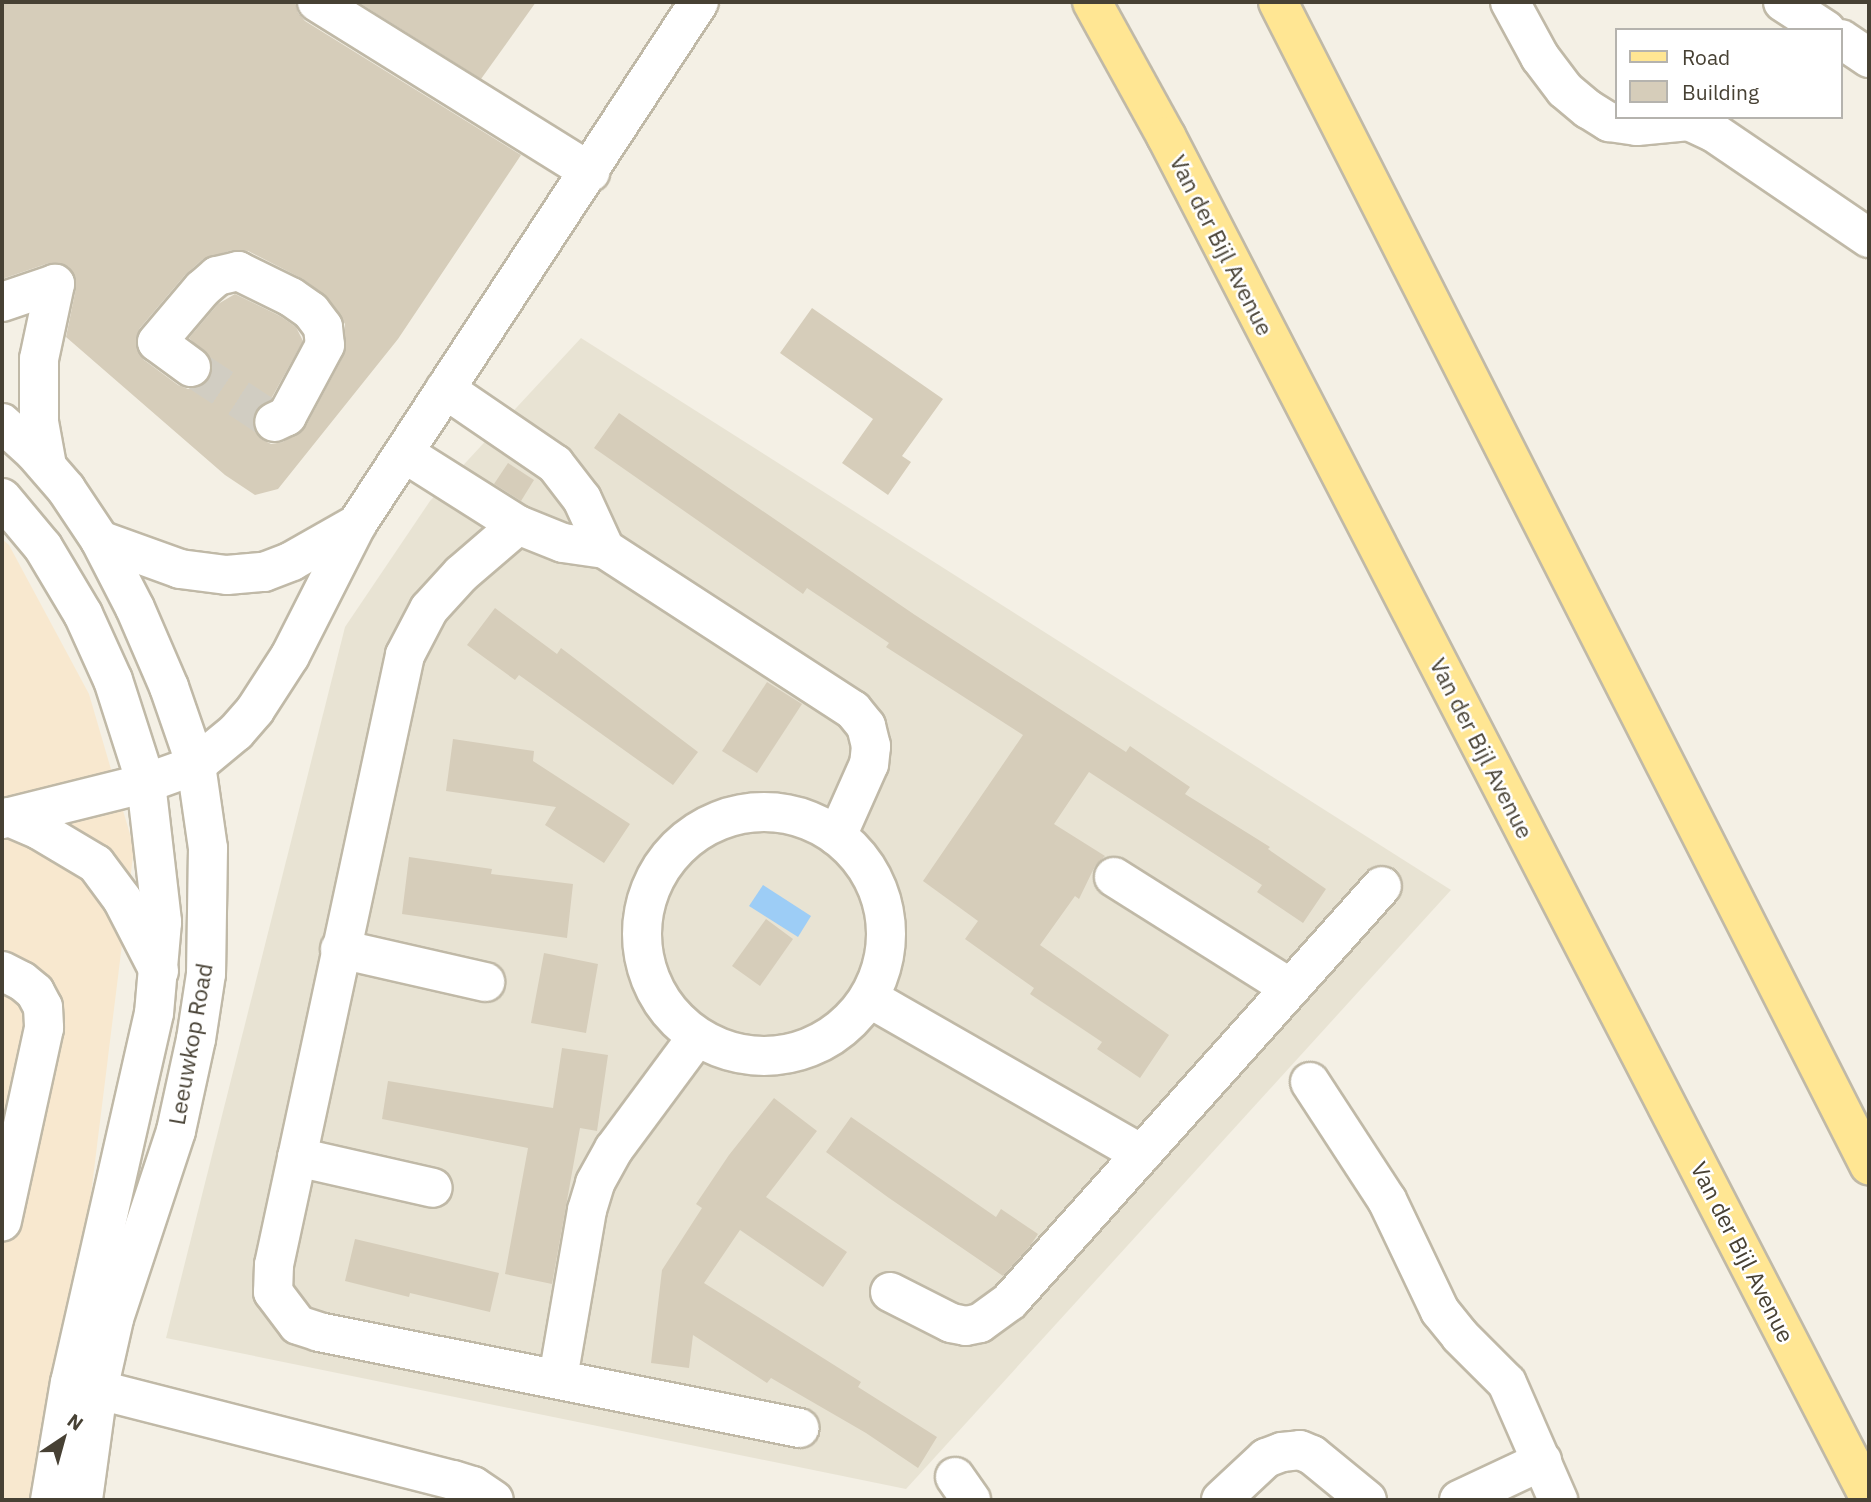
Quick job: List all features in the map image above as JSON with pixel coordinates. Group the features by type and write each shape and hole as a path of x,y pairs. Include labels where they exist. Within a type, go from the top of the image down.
{"main road":[{"name":"Van der Bijl Avenue","path":"1092,2 1166,136 1869,1497"},
{"path":"1278,2 1869,1165"}],"street":[{"path":"317,2 590,172"},
{"path":"6,818 146,783 196,765 236,732 255,710 290,656 357,524 699,2"},
{"path":"1510,2 1540,57 1565,90 1588,109 1609,122 1637,126 1689,121 1713,132 1869,238"},
{"path":"1783,2 1823,28"},
{"path":"1843,40 1869,58"},
{"path":"191,367 157,342 202,289 217,276 238,271 291,297 311,311 323,327 325,345 287,416 274,422"},
{"path":"2,302 55,284 38,370 39,422 47,466"},
{"path":"445,389 555,464 582,499 605,549"},
{"name":"Leeuwkop Road","path":"2,423 47,466 66,489 100,540 135,608 169,687 196,765 208,848 206,974 196,1039 176,1131 84,1386 50,1500"},
{"path":"404,453 518,525 563,543 605,549 853,710 866,726 871,746 869,764 837,836"},
{"name":"Leeuwkop Road","path":"2,498 43,547 83,614 113,680 146,783 162,922 160,973 84,1386 83,1500"},
{"path":"100,540 180,569 227,575 264,572 292,561 357,524"},
{"path":"518,525 461,574 429,609 405,655 296,1157 274,1265 274,1292 298,1325 318,1332 558,1378 800,1429"},
{"path":"763,811 802,817 837,836 863,861 880,893 887,929 883,965 869,998 848,1024 822,1043 791,1054 759,1057 726,1051 697,1037 668,1011 648,977 641,938 645,900 662,864 690,836 724,817 763,811"},
{"path":"6,818 38,830 96,864 122,900 160,973"},
{"path":"1114,877 1290,988"},
{"path":"890,1292 951,1323 966,1326 980,1323 1010,1301 1382,886"},
{"path":"340,950 485,982"},
{"path":"2,971 22,981 35,992 43,1007 44,1028 2,1221"},
{"path":"869,998 1141,1154"},
{"path":"558,1378 587,1210 595,1183 614,1149 697,1037"},
{"path":"1310,1083 1387,1200 1440,1311 1460,1336 1507,1383 1558,1500"},
{"path":"296,1157 432,1188"},
{"path":"84,1386 463,1483 494,1500"},
{"path":"1221,1500 1266,1458 1282,1452 1300,1450 1312,1455 1367,1500"},
{"path":"1459,1500 1542,1461"}],"shaded area":[{"path":"581,338 1451,890 906,1489 166,1338 345,627 430,501"},
{"path":"2,539 9,545 89,694 134,848 53,1500 2,1500"}],"water":[{"path":"763,885 811,916 798,937 749,906"}],"building":[{"path":"2,2 295,2 298,13 305,21 521,155 398,339 278,489 255,495 225,475 66,337 76,288 75,276 69,267 60,263 49,263 2,279","holes":["233,250 248,251 303,279 328,298 345,324 344,355 306,426 283,442 271,444 255,432 252,421 257,409 271,399 303,341 296,327 235,294 218,304 189,338 211,359 213,369 209,379 199,387 188,389 178,385 144,360 137,350 136,338 140,328 185,275 203,259"]},
{"path":"358,2 536,2 481,79"},
{"path":"812,308 943,399 902,456 911,462 888,495 842,463 873,419 780,353"},
{"path":"619,413 915,615 1126,752 1130,746 1190,787 1185,794 1270,847 1268,849 1326,889 1303,923 1257,892 1262,885 1089,772 1054,824 1105,856 1095,866 1079,899 1075,896 1040,945 1169,1035 1140,1078 1097,1049 1102,1042 1030,994 1034,988 965,939 978,921 923,881 1023,735 886,647 889,643 807,588 803,594 594,448"},
{"path":"508,463 534,480 521,501 494,484"},
{"path":"495,608 557,654 561,648 698,752 673,785 519,675 515,680 467,645"},
{"path":"767,682 802,704 757,773 722,751"},
{"path":"453,739 534,751 533,761 630,824 604,863 545,825 556,807 446,791"},
{"path":"409,857 492,869 491,874 573,884 567,938 402,914"},
{"path":"766,919 793,939 760,986 732,966"},
{"path":"544,953 598,964 586,1033 531,1023"},
{"path":"562,1048 608,1055 597,1131 580,1128 552,1284 505,1274 528,1148 382,1119 388,1081 553,1108"},
{"path":"774,1098 817,1131 766,1197 847,1252 823,1287 740,1230 704,1283 861,1382 858,1387 937,1437 918,1468 866,1433 771,1378 767,1383 693,1335 689,1368 651,1363 662,1270 702,1208 696,1204 729,1155"},
{"path":"851,1117 996,1217 1001,1209 1038,1234 1030,1246 1003,1276 889,1198 826,1152"},
{"path":"355,1239 499,1273 490,1312 410,1293 409,1297 345,1281"}],"tunnel":[{"path":"191,367 274,422"}]}
